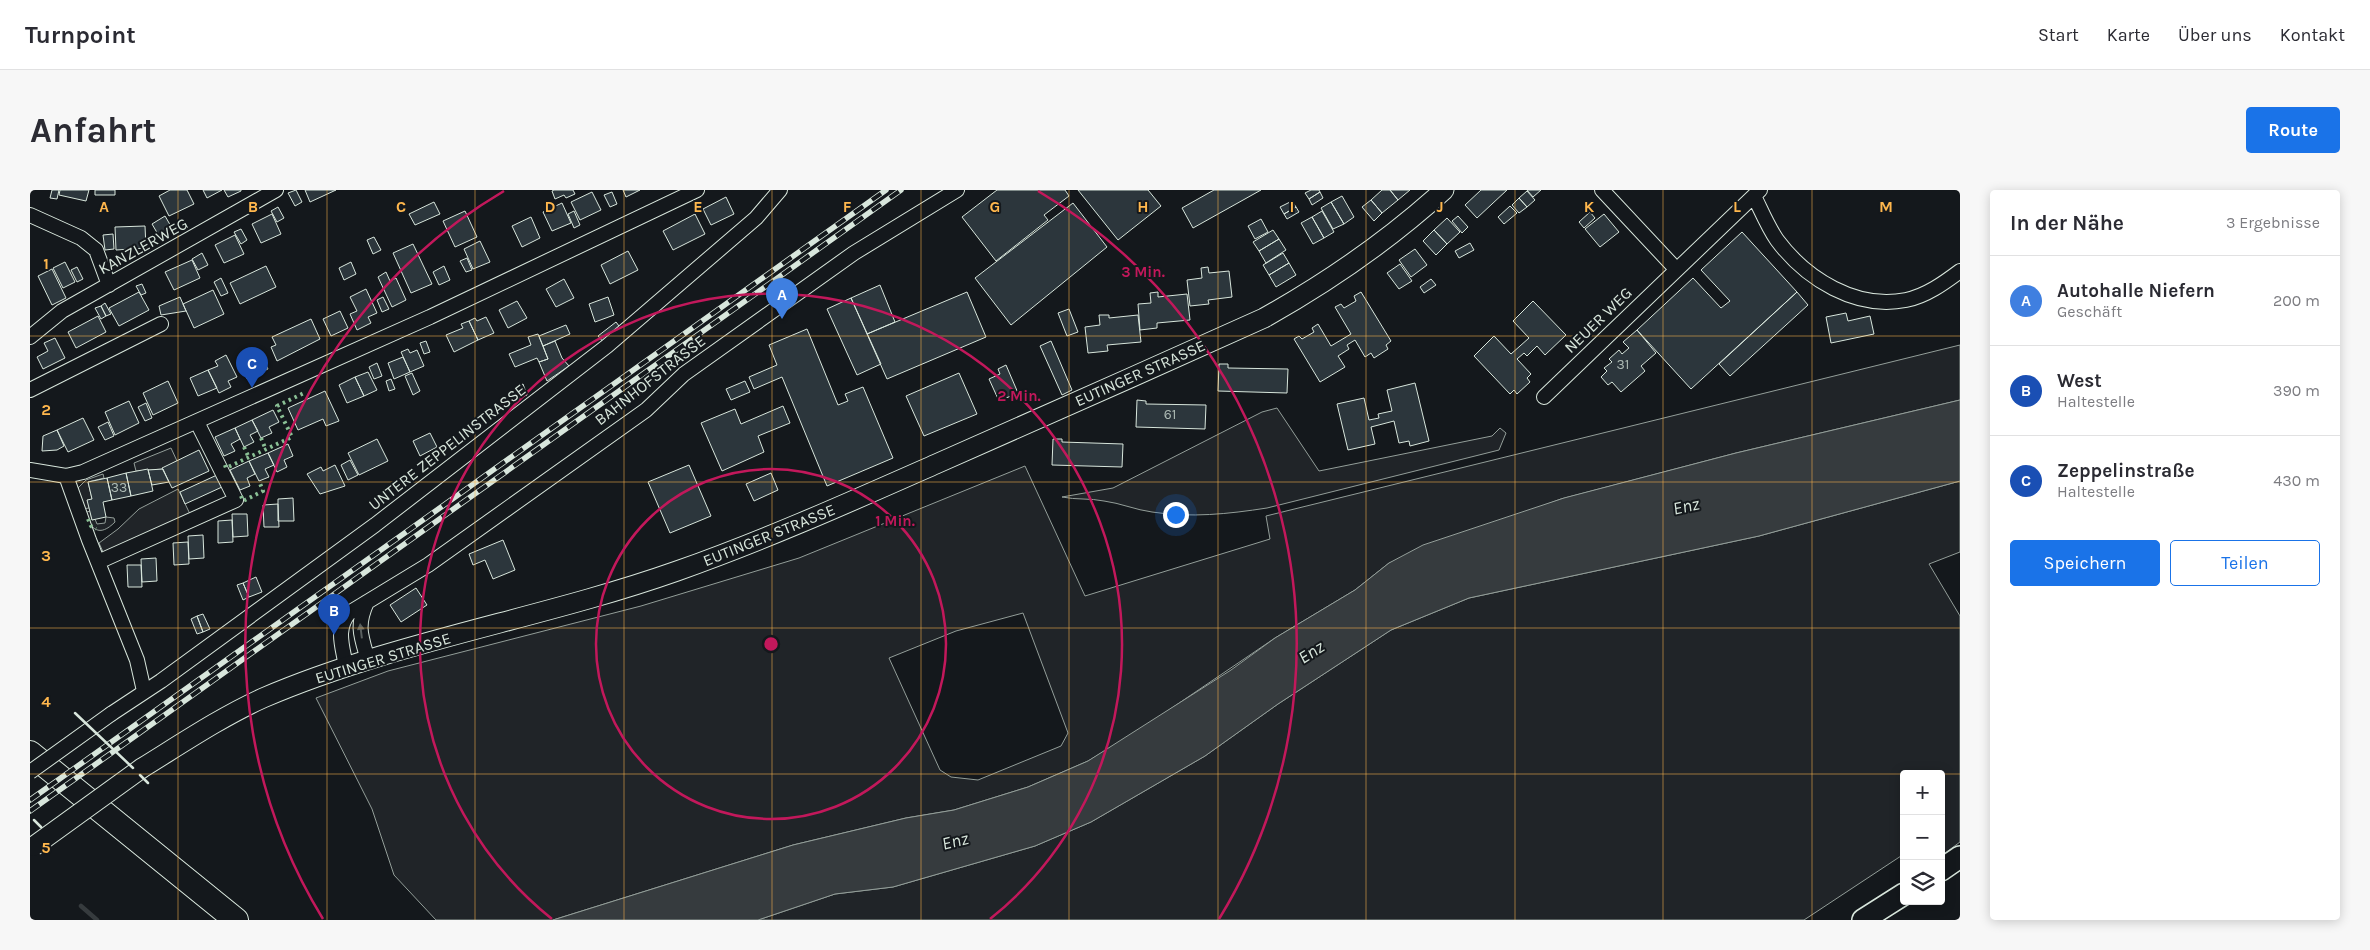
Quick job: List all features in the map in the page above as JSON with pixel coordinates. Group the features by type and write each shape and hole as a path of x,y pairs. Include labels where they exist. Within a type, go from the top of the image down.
{"highway":[{"path":"30,752 236,920"},
{"path":"30,772 210,920"}],"main road":[{"path":"1945,867 1960,857"},
{"path":"1863,920 1900,897"}],"street":[{"name":"KANZLERWEG","path":"30,337 62,311 276,190"},
{"path":"30,470 66,476 84,472 500,284 696,190"},
{"name":"UNTERE ZEPPELINSTRASSE","path":"30,772 161,681 374,525 607,346 756,218 780,190"},
{"name":"BAHNHOFSTRASSE","path":"346,667 340,634 342,622 349,613 428,565 646,410 684,374 838,264 956,190"},
{"name":"EUTINGER STRASSE","path":"32,848 142,768 211,725 261,700 368,660 589,600 715,557 793,527 1264,318 1352,265 1406,224 1444,190"},
{"path":"1602,190 1676,269"},
{"path":"1757,193 1777,240 1799,265 1831,289 1867,299 1906,300 1944,284 1960,271"},
{"name":"NEUER WEG","path":"1544,397 1757,193"},
{"path":"30,215 81,238 96,250 109,285"},
{"path":"30,390 161,324"},
{"path":"98,562 236,500 197,422"},
{"path":"66,476 98,562 138,660 144,691"},
{"path":"367,602 360,617 359,631 368,660"}],"shaded area":[{"path":"1960,345 1960,400 1736,453 1561,499 1389,563 1355,590 1275,638 1138,731 1088,761 1028,787 954,810 906,818 793,845 553,920 436,920 394,875 372,809 316,698 388,671 641,606 799,558 1025,466 1085,596 1270,539 1266,516","holes":["1023,613 1068,733 1061,746 978,780 951,777 940,770 889,658 956,631"]},
{"path":"1277,408 1319,471 1492,436 1500,428 1506,433 1499,450 1267,508 1181,515 1146,511 1099,500 1062,497 1113,488 1262,412"},
{"path":"171,448 177,461 163,469 136,471 134,463"},
{"path":"103,474 104,478 88,482 92,499 89,508 83,509 78,488 86,480"},
{"path":"1960,481 1960,552 1929,564 1960,616 1960,842 1945,853 1945,770 1900,770 1900,857 1804,920 758,920 835,894 893,887 1035,846 1091,822 1205,756 1278,704 1391,630 1469,598 1759,536"},
{"path":"178,489 190,514 104,554 99,543 118,529 139,509"},
{"path":"90,511 92,520 95,519 97,524 105,523 106,517 114,518 115,522 104,530 96,529 84,513"}],"water":[{"name":"Enz","path":"1960,400 1960,481 1759,536 1469,598 1391,630 1278,704 1205,756 1091,822 1035,846 893,887 835,894 758,920 553,920 793,845 906,818 954,810 1028,787 1088,761 1231,670 1275,638 1355,590 1389,563 1423,545 1564,498 1736,453"}],"building":[{"path":"52,190 59,190 57,199 50,198"},
{"path":"60,190 89,190 86,201 59,195"},
{"path":"95,190 115,190 115,195 95,195"},
{"path":"170,190 187,190 194,204 169,216 159,196"},
{"path":"203,190 222,190 207,198"},
{"path":"224,190 241,190 241,191 228,197"},
{"path":"296,190 302,202 295,206 288,193"},
{"path":"305,190 336,190 310,202"},
{"path":"573,190 575,194 566,198 564,195 555,199 552,191"},
{"path":"623,190 640,190 626,197"},
{"path":"997,190 1065,190 1069,196 1044,215 1048,220 996,261 962,217"},
{"path":"1078,190 1148,190 1161,206 1118,240"},
{"path":"1214,190 1261,190 1193,228 1182,208"},
{"path":"1311,190 1319,190 1320,192 1309,199 1305,193"},
{"path":"1382,190 1390,190 1398,200 1382,213 1371,200"},
{"path":"1390,190 1410,190 1398,200"},
{"path":"1481,190 1507,190 1477,218 1465,205"},
{"path":"1527,190 1541,190 1533,197"},
{"path":"1527,191 1535,200 1527,207 1519,198"},
{"path":"592,192 601,210 580,220 571,202"},
{"path":"612,192 617,204 610,207 604,195"},
{"path":"1320,192 1323,198 1312,205 1309,199"},
{"path":"1342,196 1354,217 1344,224 1331,202"},
{"path":"726,197 734,214 711,225 703,209"},
{"path":"1519,198 1527,207 1519,213 1512,205"},
{"path":"1371,200 1382,213 1374,221 1362,207"},
{"path":"1292,201 1296,207 1284,214 1280,207"},
{"path":"434,202 440,214 415,225 409,214"},
{"path":"1331,202 1344,224 1333,229 1321,208"},
{"path":"562,203 571,223 552,231 543,212"},
{"path":"1073,203 1107,247 1011,325 975,278"},
{"path":"1510,206 1517,213 1504,224 1498,217"},
{"path":"278,207 284,218 277,222 271,211"},
{"path":"1296,207 1299,212 1287,219 1284,214"},
{"path":"465,211 477,237 455,247 443,221"},
{"path":"574,211 580,225 574,228 568,214"},
{"path":"1322,211 1334,232 1324,238 1312,217"},
{"path":"1590,212 1595,218 1584,228 1579,222"},
{"path":"272,214 281,234 261,243 252,224"},
{"path":"695,214 705,234 673,250 663,231"},
{"path":"1604,214 1619,232 1600,247 1585,229"},
{"path":"165,216 172,228 159,236 152,224"},
{"path":"1458,216 1468,227 1462,233 1452,221"},
{"path":"531,217 540,238 522,247 512,226"},
{"path":"1312,217 1324,238 1313,244 1301,223"},
{"path":"1447,218 1460,232 1447,244 1434,230"},
{"path":"1261,219 1268,232 1255,239 1248,226"},
{"path":"145,226 146,248 116,250 115,227"},
{"path":"241,229 247,240 241,244 234,232"},
{"path":"1273,230 1279,239 1259,251 1253,242"},
{"path":"1434,230 1447,244 1436,255 1423,241"},
{"path":"1742,232 1797,292 1691,389 1637,330 1693,278 1721,308 1730,301 1701,270"},
{"path":"113,234 114,249 105,250 103,235"},
{"path":"235,235 244,254 224,263 215,245"},
{"path":"374,237 381,250 373,254 367,240"},
{"path":"1279,239 1286,250 1266,263 1259,251"},
{"path":"480,241 490,262 473,269 464,249"},
{"path":"1470,243 1474,250 1459,258 1455,251"},
{"path":"413,244 432,284 411,293 393,253"},
{"path":"1415,249 1427,265 1411,277 1399,260"},
{"path":"628,251 638,270 610,284 601,265"},
{"path":"202,253 208,265 198,270 192,259"},
{"path":"1283,253 1289,263 1269,275 1263,265"},
{"path":"467,258 472,270 466,272 460,261"},
{"path":"192,260 200,278 174,290 165,272"},
{"path":"65,262 75,282 63,288 53,268"},
{"path":"351,262 356,274 344,280 339,268"},
{"path":"1289,263 1296,275 1276,287 1269,275"},
{"path":"1400,264 1412,281 1399,289 1387,273"},
{"path":"266,266 276,287 240,304 230,283"},
{"path":"444,266 450,280 439,285 433,272"},
{"path":"77,267 83,279 77,282 71,270"},
{"path":"1208,267 1209,273 1229,271 1232,297 1208,300 1209,304 1190,306 1187,280 1202,278 1201,268"},
{"path":"52,269 66,298 52,305 38,276"},
{"path":"386,272 390,281 396,278 406,300 392,307 378,277"},
{"path":"221,278 228,293 221,296 214,282"},
{"path":"564,279 574,298 556,307 546,289"},
{"path":"1431,279 1436,285 1424,293 1420,287"},
{"path":"142,284 146,293 141,295 136,286"},
{"path":"880,285 895,322 867,334 851,298"},
{"path":"366,289 377,313 368,317 371,323 357,330 350,314 357,311 350,297"},
{"path":"213,290 224,314 194,328 183,304"},
{"path":"139,292 149,310 119,326 109,308"},
{"path":"967,292 986,337 887,379 867,334"},
{"path":"1158,292 1158,297 1187,294 1190,320 1157,323 1157,328 1140,330 1138,304 1151,303 1150,293"},
{"path":"1361,292 1391,341 1386,345 1388,349 1374,358 1371,353 1365,357 1355,340 1347,345 1349,349 1338,356 1345,367 1320,382 1294,339 1299,336 1302,339 1314,332 1312,328 1318,324 1331,346 1351,334 1335,307 1341,304 1344,308 1356,301 1354,296"},
{"path":"1797,292 1808,305 1730,376 1719,364"},
{"path":"180,297 186,311 161,315 159,306"},
{"path":"383,297 389,309 382,312 377,300"},
{"path":"608,297 614,315 595,322 589,304"},
{"path":"851,298 881,364 857,375 827,309"},
{"path":"517,301 527,318 508,328 499,310"},
{"path":"1533,301 1566,335 1545,355 1537,346 1527,356 1524,353 1517,359 1531,374 1527,378 1530,382 1517,394 1514,390 1510,394 1474,356 1494,336 1511,354 1529,338 1513,321"},
{"path":"105,303 111,314 106,316 101,306"},
{"path":"101,306 106,316 101,319 95,308"},
{"path":"1069,309 1078,332 1067,336 1058,313"},
{"path":"340,311 348,328 331,336 323,319"},
{"path":"1846,313 1848,321 1870,316 1874,334 1831,343 1826,317"},
{"path":"1099,315 1109,315 1109,318 1138,315 1141,342 1107,345 1108,351 1088,353 1085,327 1100,325"},
{"path":"98,316 106,332 76,348 68,332"},
{"path":"486,317 494,333 478,340 469,321 475,318 477,321"},
{"path":"311,319 320,339 277,361 271,347 276,345 272,337"},
{"path":"469,321 478,340 454,352 446,335 463,328 461,324"},
{"path":"616,322 622,330 605,344 598,336"},
{"path":"566,325 570,334 543,346 539,336"},
{"path":"807,329 838,405 848,401 845,394 863,387 893,458 827,486 782,377 754,389 749,377 777,365 769,345"},
{"path":"1637,330 1656,353 1641,366 1645,371 1621,392 1612,382 1608,385 1601,377 1607,371 1604,368 1612,362 1609,359 1619,350 1622,354 1629,348 1623,342"},
{"path":"538,334 548,359 539,362 537,358 515,367 509,354 531,345 528,337"},
{"path":"55,338 65,358 43,369 37,357 48,351 44,343"},
{"path":"426,341 430,352 424,354 420,343"},
{"path":"555,341 562,358 569,366 547,381 539,362 548,359 543,346"},
{"path":"1051,341 1072,390 1062,395 1040,346"},
{"path":"408,349 410,353 417,350 424,366 410,372 401,352"},
{"path":"260,353 268,369 247,379 240,362"},
{"path":"226,355 237,377 228,381 231,387 219,393 208,370 218,366 215,361"},
{"path":"403,357 410,372 394,379 388,363"},
{"path":"377,363 382,376 374,379 369,367"},
{"path":"1219,364 1228,364 1228,368 1288,369 1287,393 1218,391"},
{"path":"1006,365 1018,393 999,401 989,379 1000,374 998,369"},
{"path":"208,370 217,388 198,396 190,378"},
{"path":"368,372 377,390 364,396 355,377"},
{"path":"412,373 420,391 413,395 405,376"},
{"path":"959,373 977,414 924,436 906,396"},
{"path":"355,377 364,396 347,403 339,385"},
{"path":"391,379 395,389 389,391 386,381"},
{"path":"168,381 178,403 153,415 143,393"},
{"path":"745,381 750,392 731,400 726,389"},
{"path":"1415,383 1429,441 1410,446 1409,441 1399,443 1394,421 1371,427 1375,444 1348,450 1337,404 1364,398 1369,420 1379,418 1378,414 1392,411 1387,390"},
{"path":"523,384 527,395 519,398 515,388"},
{"path":"325,391 339,421 326,426 323,419 298,430 288,408"},
{"path":"1137,400 1146,401 1146,404 1206,405 1205,429 1136,427"},
{"path":"129,401 139,423 115,435 105,412"},
{"path":"146,403 152,418 145,421 138,407"},
{"path":"783,406 790,423 758,436 764,452 722,471 701,423 735,409 741,424"},
{"path":"273,410 279,422 269,427 272,433 261,438 252,420"},
{"path":"83,418 94,440 68,452 57,430"},
{"path":"252,420 258,431 250,435 254,442 244,447 235,428"},
{"path":"108,422 114,436 105,440 98,427"},
{"path":"235,428 240,439 231,444 235,451 224,456 215,437"},
{"path":"57,430 64,446 57,450 42,451 43,436"},
{"path":"430,433 437,447 420,456 413,441"},
{"path":"377,439 388,461 359,475 348,453"},
{"path":"1053,439 1062,439 1062,442 1123,444 1122,467 1052,465"},
{"path":"288,444 293,456 284,460 287,467 277,472 268,453"},
{"path":"199,450 209,471 172,488 162,468"},
{"path":"268,453 274,465 265,469 269,477 259,481 249,461"},
{"path":"350,460 358,475 348,480 341,465"},
{"path":"249,461 255,474 247,478 250,486 240,490 230,470"},
{"path":"335,465 345,486 320,494 307,474 321,467 323,471"},
{"path":"689,465 711,516 670,533 648,482"},
{"path":"148,469 153,491 131,496 126,473"},
{"path":"163,469 169,482 152,485 148,470"},
{"path":"126,473 131,496 112,500 107,478"},
{"path":"771,473 778,490 754,501 746,484"},
{"path":"217,475 222,487 185,504 180,492"},
{"path":"107,478 112,500 103,502 106,517 92,520 87,500 92,499 88,482"},
{"path":"293,498 294,521 278,521 278,499"},
{"path":"278,504 279,527 264,527 263,505"},
{"path":"232,514 247,514 248,536 233,537"},
{"path":"232,520 233,542 218,543 218,521"},
{"path":"203,535 204,558 189,559 188,536"},
{"path":"503,540 515,570 493,579 485,560 473,565 469,554"},
{"path":"188,542 189,564 174,565 173,543"},
{"path":"156,558 157,581 142,582 141,559"},
{"path":"127,565 141,565 142,587 128,587"},
{"path":"256,577 262,592 249,597 243,583"},
{"path":"243,583 249,597 243,600 237,585"},
{"path":"416,588 427,605 401,622 390,605"},
{"path":"203,614 210,629 203,632 197,616"},
{"path":"197,616 203,632 197,634 191,619"}],"waterway":[{"path":"81,906 97,920"}],"railway":[{"path":"30,800 886,190"},
{"path":"30,811 901,190"}],"hedge":[{"path":"225,465 226,468 292,437 277,406 306,392"},
{"path":"261,438 266,450"},
{"path":"244,447 249,458"},
{"path":"241,496 243,501 263,491 259,481"},
{"path":"88,519 91,526 96,529"}],"wall":[{"path":"75,713 133,768"},
{"path":"140,775 148,783"},
{"path":"34,820 41,827"}],"place":[{"name":"Autohalle Niefern","path":"782,319"},
{"name":"Zeppelinstraße","path":"252,388"},
{"name":"West","path":"334,635"}]}
